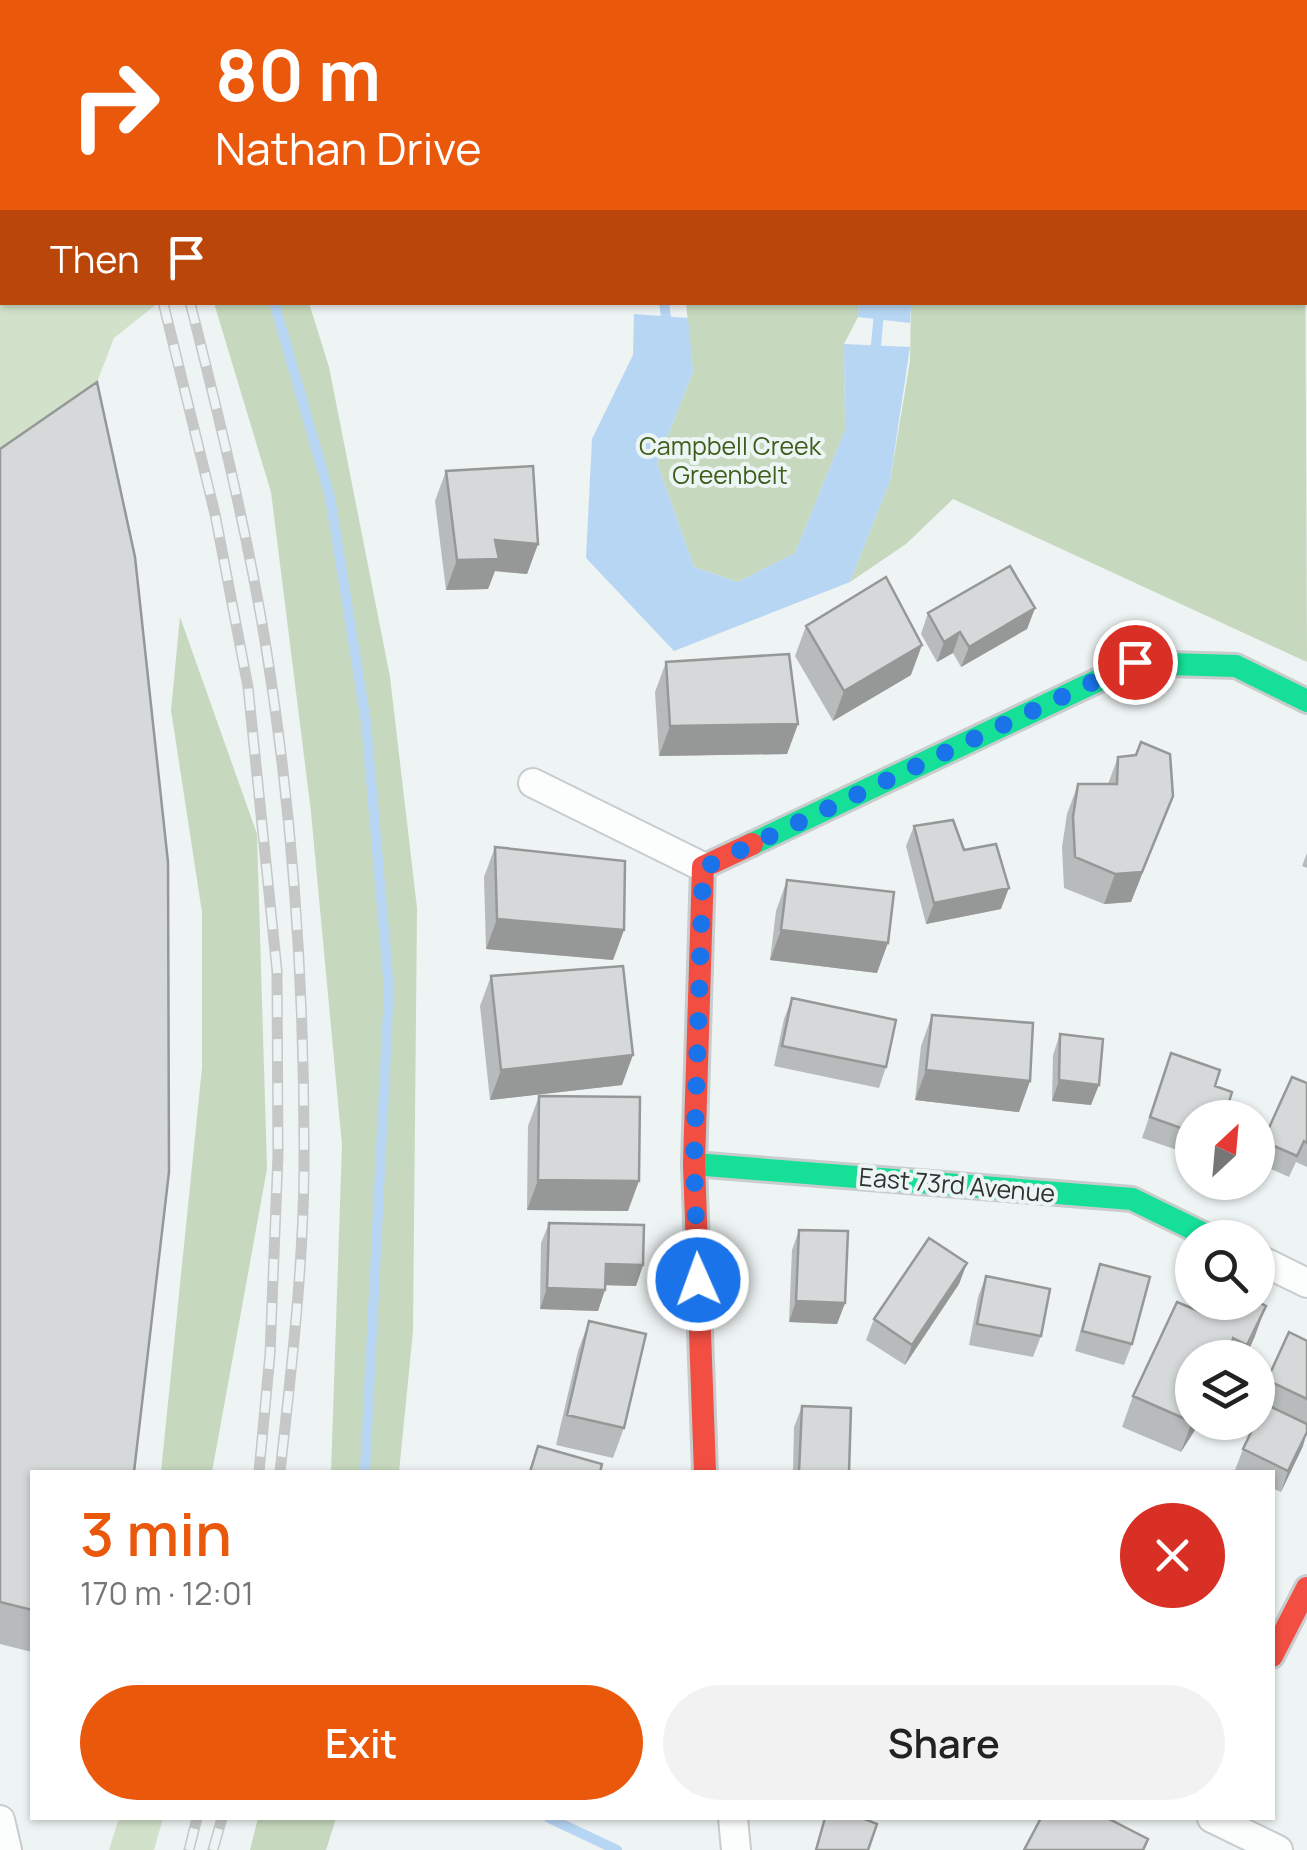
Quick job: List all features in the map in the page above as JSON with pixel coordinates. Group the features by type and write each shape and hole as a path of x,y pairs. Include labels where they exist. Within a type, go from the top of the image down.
{"street":[{"path":"703,868 1135,662 1236,666 1307,700"},
{"path":"533,783 703,868"},
{"path":"703,868 694,1164 705,1470"},
{"name":"East 73rd Avenue","path":"694,1164 1132,1199 1175,1220"},
{"path":"1275,1268 1307,1284"},
{"path":"1275,1650 1307,1588"},
{"path":"0,1820 7,1850"},
{"path":"732,1820 736,1850"},
{"path":"1216,1820 1278,1850"}],"green space":[{"path":"0,305 155,305 114,338 82,421 0,478"},
{"path":"215,305 310,305 329,367 390,677 417,908 413,1331 399,1470 331,1470 342,1145 311,812 271,492"},
{"name":"Campbell Creek Greenbelt","path":"686,305 859,305 858,317 844,344 845,430 795,553 738,582 694,567 657,463 693,372"},
{"path":"911,305 1305,305 1307,662 953,499 906,544 850,582 890,481 910,361"},
{"path":"180,617 257,834 267,1169 212,1470 161,1470 202,1068 202,912 171,710"},
{"path":"118,1820 162,1820 154,1850 109,1850"},
{"path":"258,1820 335,1820 326,1850 250,1850"}],"water":[{"path":"859,305 911,305 910,323 858,317"},
{"path":"634,314 688,318 693,372 657,463 694,567 738,582 795,553 845,430 844,344 910,347 890,481 850,582 674,651 586,558 592,439 633,355"}],"building":[{"path":"97,382 135,557 168,862 169,1172 134,1470 30,1470 30,1610 0,1602 0,449"},
{"path":"533,466 538,544 495,540 499,559 457,560 446,471"},
{"path":"1010,566 1035,608 969,647 960,632 944,642 928,613"},
{"path":"886,577 922,645 844,691 806,626"},
{"path":"789,654 798,724 670,726 666,662"},
{"path":"1141,742 1170,754 1173,796 1142,872 1115,874 1075,857 1073,817 1078,784 1117,784 1118,757 1136,755"},
{"path":"953,820 964,850 996,844 1009,888 934,903 914,826"},
{"path":"495,847 625,861 624,930 497,919"},
{"path":"787,880 894,892 888,943 781,930"},
{"path":"623,966 633,1055 501,1070 491,976"},
{"path":"792,998 896,1020 886,1067 782,1046"},
{"path":"932,1015 1033,1023 1030,1081 926,1070"},
{"path":"1060,1034 1103,1039 1099,1085 1059,1080"},
{"path":"1171,1053 1220,1070 1215,1086 1232,1092 1230,1100 1175,1100 1175,1126 1150,1117"},
{"path":"1292,1077 1307,1083 1307,1143 1304,1141 1297,1156 1275,1146 1275,1115"},
{"path":"539,1096 640,1097 639,1181 538,1180"},
{"path":"549,1223 644,1225 643,1265 606,1264 605,1290 547,1288"},
{"path":"799,1230 848,1231 845,1303 796,1301"},
{"path":"929,1238 967,1263 912,1345 874,1319"},
{"path":"1100,1264 1150,1277 1132,1344 1082,1331"},
{"path":"986,1276 1050,1289 1041,1336 977,1324"},
{"path":"1175,1306 1175,1320 1259,1320 1249,1340 1175,1340 1175,1415 1133,1396"},
{"path":"589,1321 646,1334 624,1428 567,1415"},
{"path":"1289,1332 1307,1341 1307,1399 1275,1384 1275,1363"},
{"path":"802,1406 851,1408 849,1470 799,1470"},
{"path":"1275,1409 1307,1424 1288,1471 1243,1449 1247,1440 1275,1440"},
{"path":"538,1446 602,1464 600,1470 531,1470"},
{"path":"824,1820 867,1820 877,1824 868,1850 816,1850"},
{"path":"1040,1820 1111,1820 1148,1839 1143,1850 1024,1850"}],"waterway":[{"path":"275,305 330,497 366,722 389,989 365,1470"},
{"path":"664,305 667,326"},
{"path":"875,356 880,305"},
{"path":"553,1820 617,1850"}],"railway":[{"path":"164,305 215,514 248,687 277,971 278,1155 270,1354 259,1470"},
{"path":"191,305 240,510 264,635 283,768 295,902 304,1104 303,1209 280,1470"},
{"path":"189,1850 196,1820"},
{"path":"213,1850 221,1820"}],"traffic: fast":[{"path":"752,844 1135,663 1236,666 1307,701"},
{"path":"694,1164 1132,1199 1175,1220"}],"traffic: jam":[{"path":"705,1470 694,1164 703,867 752,844"},
{"path":"1275,1650 1307,1588"}],"route":[{"path":"698,1280 694,1164 703,868 1135,662"}]}
